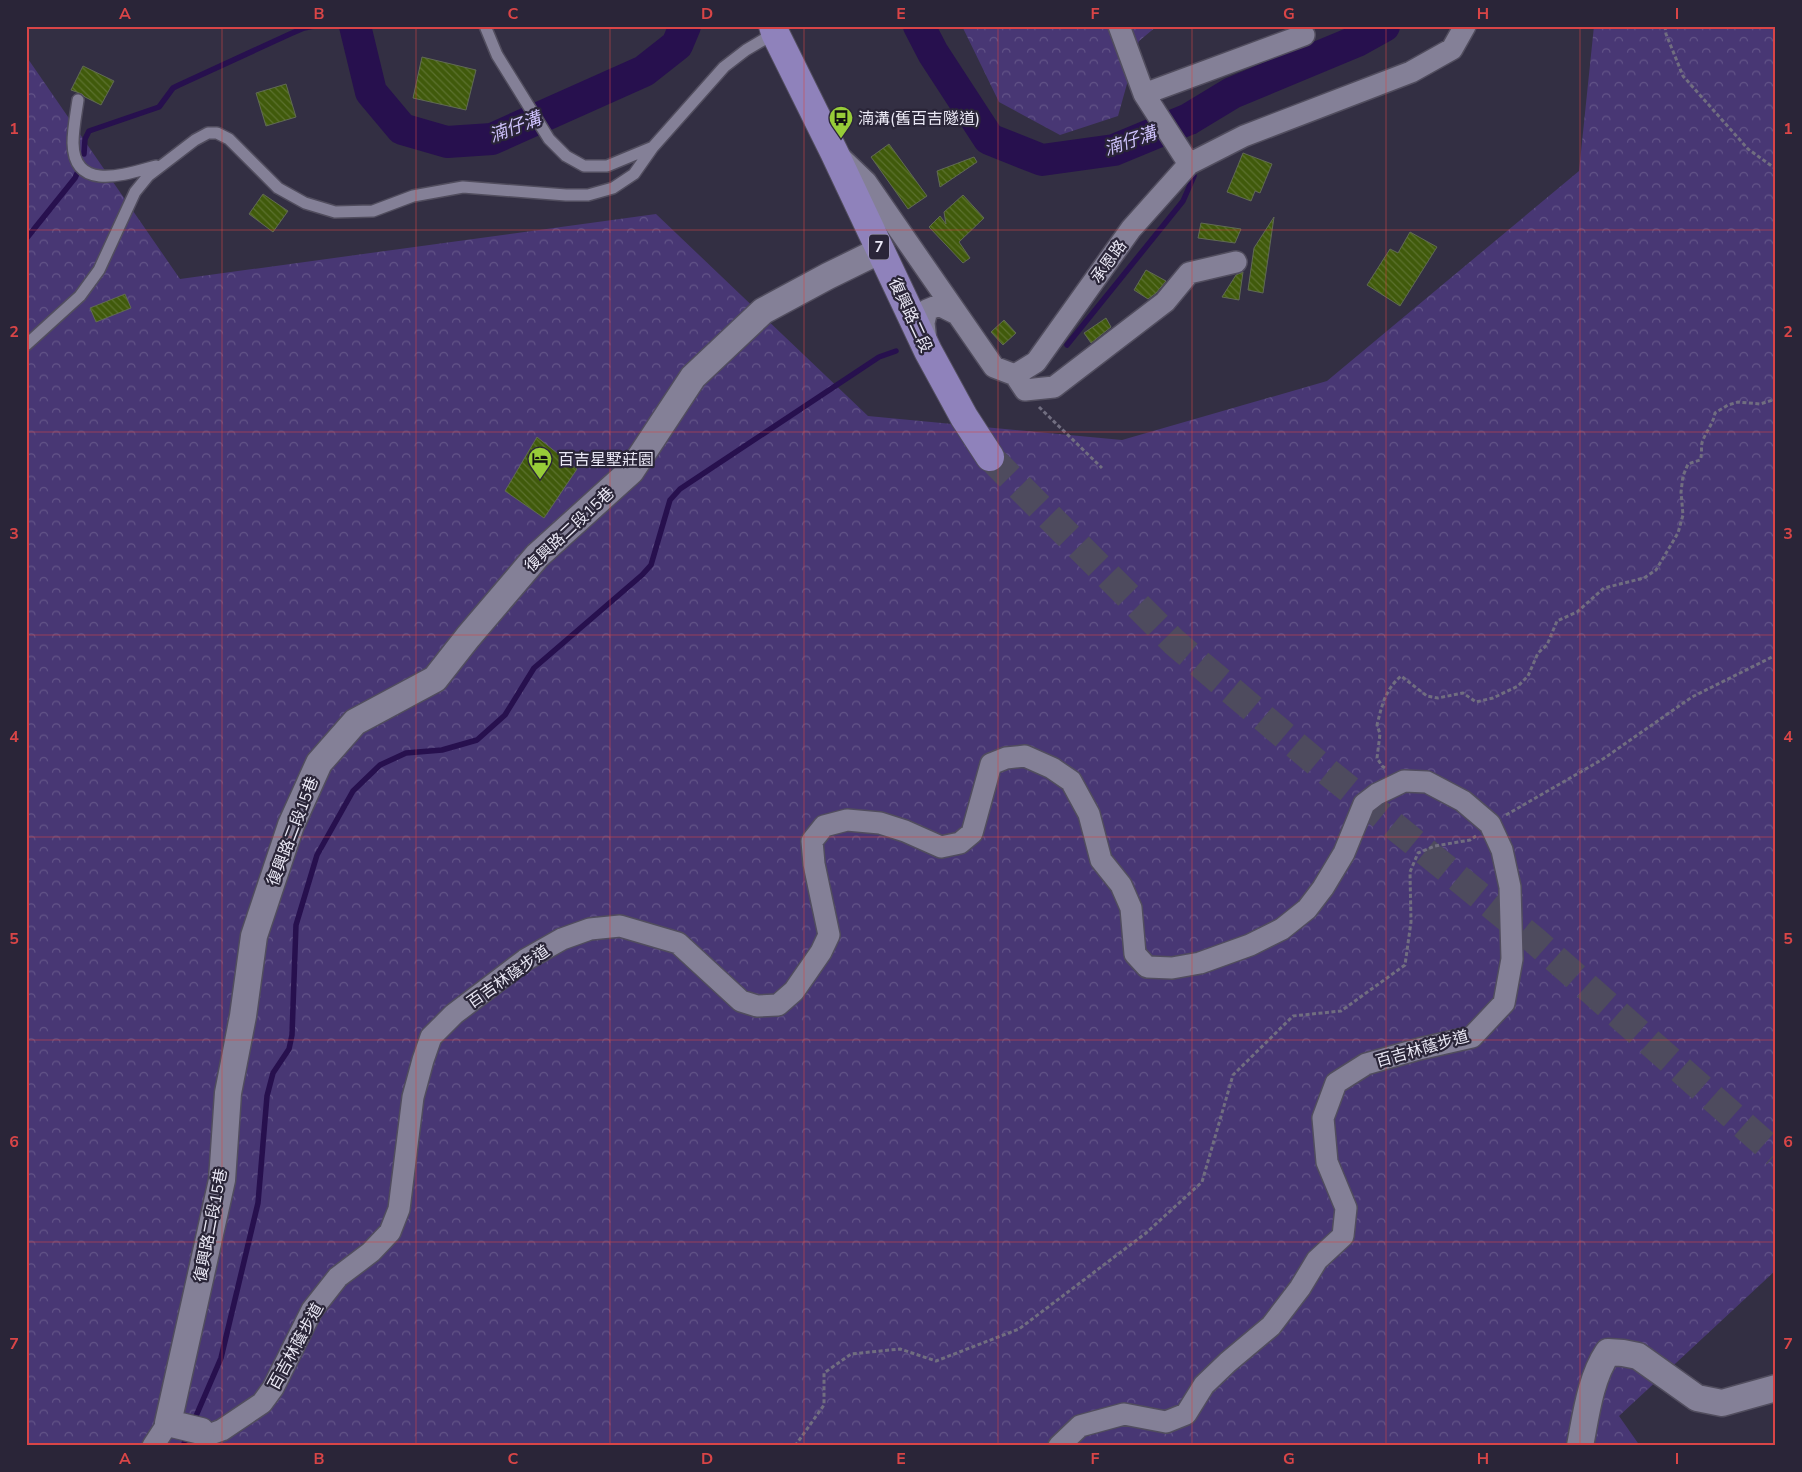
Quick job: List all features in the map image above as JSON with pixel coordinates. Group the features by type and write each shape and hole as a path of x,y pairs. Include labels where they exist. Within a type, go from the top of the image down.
{"main road":[{"name":"復興路二段","path":"774,30 834,152 893,245 928,351 964,417 990,457"}],"street":[{"path":"1119,26 1144,94 1189,164"},
{"name":"承恩路","path":"1020,382 1132,229 1189,164 1244,136 1411,72 1452,49 1465,26"},
{"path":"1144,94 1304,35"},
{"path":"893,245 958,314 994,367 1020,382 1054,387 1165,302 1189,273 1236,262"},
{"name":"復興路二段15巷","path":"168,1422 222,1180 228,1093 243,1016 254,936 291,825 319,763 355,722 435,679 468,636 537,556 631,472 693,377 763,311 828,276 893,245"},
{"path":"928,351 924,323 927,310 939,305 958,314"},
{"name":"百吉林蔭步道","path":"202,1431 212,1434 222,1430 262,1403 273,1388 312,1310 338,1278 370,1252 390,1232 399,1209 413,1097 431,1037 454,1014 525,960 562,939 590,929 620,926 678,943 741,1001 757,1006 778,1005 794,991 820,952 829,934 814,864 812,841 824,826 847,820 880,823 905,831 941,847 960,843 972,833 991,764 1006,758 1025,756 1052,768 1071,781 1089,814 1101,860 1121,884 1131,908 1135,954 1148,967 1172,968 1200,963 1250,945 1282,929 1307,909 1323,888 1344,853 1364,804 1377,794 1404,781 1427,782 1464,802 1490,824 1502,850 1510,888 1512,959 1504,1002 1472,1037 1419,1048 1366,1064 1336,1084 1323,1118 1328,1162 1346,1208 1343,1236 1317,1260 1300,1288 1271,1326 1204,1385 1186,1414 1166,1422 1124,1414 1080,1426 1059,1446"},
{"path":"1580,1446 1589,1401 1601,1363 1608,1352 1622,1352 1638,1356 1697,1398 1722,1403 1776,1388"},
{"path":"153,1446 168,1422 202,1431"}],"lane":[{"path":"485,26 497,56 549,139 566,156 584,166 607,166 653,147"},
{"path":"26,345 80,296 99,270 135,192 148,176 195,140 208,134 218,134 229,139 278,188 305,203 335,212 373,211 413,196 464,187 588,195 613,188 634,174 653,147 724,67 774,30"},
{"path":"78,100 73,143 75,157 84,171 96,176 112,177 160,165"}],"path":[{"path":"1665,26 1666,34 1683,76 1748,149 1776,169"},
{"path":"1020,382 1030,398 1102,468"},
{"path":"1404,781 1398,775 1382,766 1377,758 1380,734 1376,725 1388,689 1394,682 1401,676 1427,696 1438,698 1463,693 1476,702 1493,698 1518,686 1528,676 1538,653 1547,645 1557,621 1577,612 1604,588 1644,578 1656,570 1678,533 1683,515 1681,492 1683,476 1688,464 1700,460 1703,453 1702,443 1705,434 1714,422 1715,413 1728,405 1738,402 1760,404 1776,399"},
{"path":"794,1446 824,1405 824,1373 852,1354 900,1349 936,1361 1019,1329 1146,1233 1202,1182 1232,1075 1293,1016 1341,1011 1405,965 1411,922 1410,872 1418,853 1435,846 1470,840 1490,824 1602,759 1692,697 1776,655"}],"green space":[{"path":"962,26 1157,26 1139,41 1118,116 1060,135 999,102"},
{"path":"1594,26 1776,26 1776,1270 1619,1416 1640,1446 26,1446 26,56 180,279 656,214 868,416 1122,440 1327,381 1579,171"}],"building":[{"path":"422,57 476,70 466,110 413,98"},
{"path":"83,66 114,81 101,105 71,90"},
{"path":"286,84 296,117 266,126 256,93"},
{"path":"889,144 927,196 908,209 871,157"},
{"path":"1243,153 1272,164 1260,193 1255,191 1251,201 1227,192"},
{"path":"974,157 977,162 940,187 937,171"},
{"path":"263,194 288,211 273,232 249,214"},
{"path":"963,195 984,218 959,242 970,258 963,263 929,227 940,216 946,224 944,212"},
{"path":"1274,217 1263,293 1248,290 1254,248"},
{"path":"1201,223 1241,229 1235,243 1198,238"},
{"path":"1410,232 1437,247 1400,306 1367,285 1390,249 1398,253"},
{"path":"1146,270 1166,281 1148,299 1134,290"},
{"path":"1243,272 1239,300 1222,297 1236,275"},
{"path":"125,294 131,308 96,322 90,308"},
{"path":"1106,318 1111,327 1091,343 1084,333"},
{"path":"1004,320 1016,333 1003,345 991,332"},
{"name":"百吉星墅莊園","path":"537,437 577,469 544,518 505,491"}],"waterway":[{"path":"84,154 85,139 89,131 159,107 173,88 290,34 314,26"},
{"name":"湳仔溝","path":"355,26 371,92 402,129 447,142 492,139 644,71 677,45 685,26"},
{"name":"湳仔溝","path":"919,26 933,53 989,139 1042,160 1114,150 1189,119 1232,93 1357,41 1384,26"},
{"path":"1189,119 1195,131"},
{"path":"26,239 75,178 80,167"},
{"path":"1067,345 1183,201 1194,176"},
{"path":"193,1423 221,1358 258,1203 267,1096 273,1073 289,1049 292,1035 296,925 317,855 353,791 380,765 406,753 442,750 477,740 505,715 534,668 642,575 651,565 670,500 680,489 879,357 896,351"},
{"path":"183,1446 188,1434"}],"tunnel":[{"path":"990,457 1174,642 1318,764 1533,939 1776,1154"}],"place":[{"name":"湳溝(舊百吉隧道)","path":"841,139"},
{"name":"百吉星墅莊園","path":"540,480"}]}
